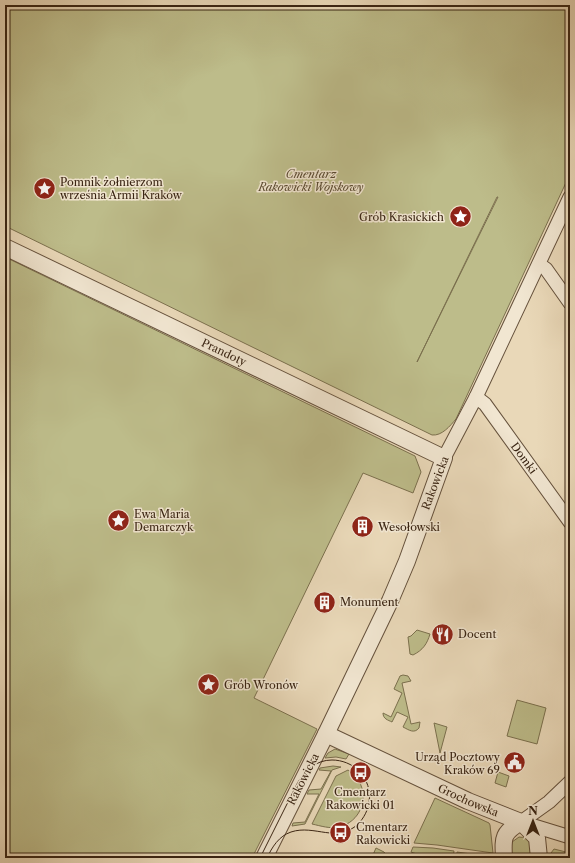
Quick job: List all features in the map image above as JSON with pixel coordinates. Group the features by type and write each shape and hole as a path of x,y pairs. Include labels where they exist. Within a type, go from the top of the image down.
{"street":[{"name":"Rakowicka","path":"264,858 326,734 393,594 444,458 476,397 570,197"},
{"name":"Prandoty","path":"5,247 444,458"},
{"path":"539,264 546,269 570,303"},
{"name":"Domki","path":"476,397 485,404 570,522"},
{"name":"Grochowska","path":"326,734 468,801 521,822 570,837"},
{"path":"504,858 504,838 507,831 549,802 570,782"},
{"path":"521,822 536,838 539,858"}],"green space":[{"name":"Cmentarz Rakowicki Wojskowy","path":"5,5 570,5 570,174 456,419 446,430 439,434 432,435 5,226","holes":["497,197 498,197 417,362"]},
{"path":"5,257 415,456 421,472 413,493 363,473 254,698 317,729 252,858 5,858"},
{"path":"417,630 430,634 424,646 413,655 410,654 408,637"},
{"path":"400,676 408,676 411,681 402,683 411,724 420,722 419,728 415,731 411,731 403,727 408,717 397,712 392,722 386,719 383,715 383,713 391,717 402,693 394,689"},
{"path":"517,700 546,708 537,744 507,736"},
{"path":"434,723 447,727 440,753"},
{"path":"335,749 349,754 346,759 336,757 325,758 328,753"},
{"path":"333,766 341,767 332,770 305,824 292,826 293,823 305,822 319,794 307,794 309,790 321,789 331,771 319,770 320,768"},
{"path":"348,770 357,778 362,788 363,802 357,815 346,824 336,828 312,824 336,776"},
{"path":"498,772 509,776 506,787 495,783"},
{"path":"435,798 489,823 493,853 414,843"},
{"path":"519,837 526,838 528,840 532,854 510,855 512,842"},
{"path":"413,847 454,851 453,858 428,858 411,852"},
{"path":"376,848 384,852 389,858 361,858 363,854 372,857"},
{"path":"554,849 570,853 570,858 551,858 551,853"},
{"path":"457,852 493,858 465,858 457,856"}],"tram line":[{"path":"260,858 298,782 312,766 326,760 332,760 347,763 359,771 368,785 369,798 367,811 358,824 350,830 342,833 309,830 291,832 276,842 267,858"}],"place":[{"name":"Pomnik żołnierzom września Armii Kraków","path":"45,188"},
{"name":"Grób Krasickich","path":"460,217"},
{"name":"Ewa Maria Demarczyk","path":"119,520"},
{"name":"Wesołowski","path":"363,527"},
{"name":"Monument","path":"325,602"},
{"name":"Docent","path":"443,634"},
{"name":"Grób Wronów","path":"209,685"},
{"name":"Urząd Pocztowy Kraków 69","path":"515,763"},
{"name":"Cmentarz Rakowicki 01","path":"360,772"},
{"name":"Cmentarz Rakowicki","path":"341,833"}]}
